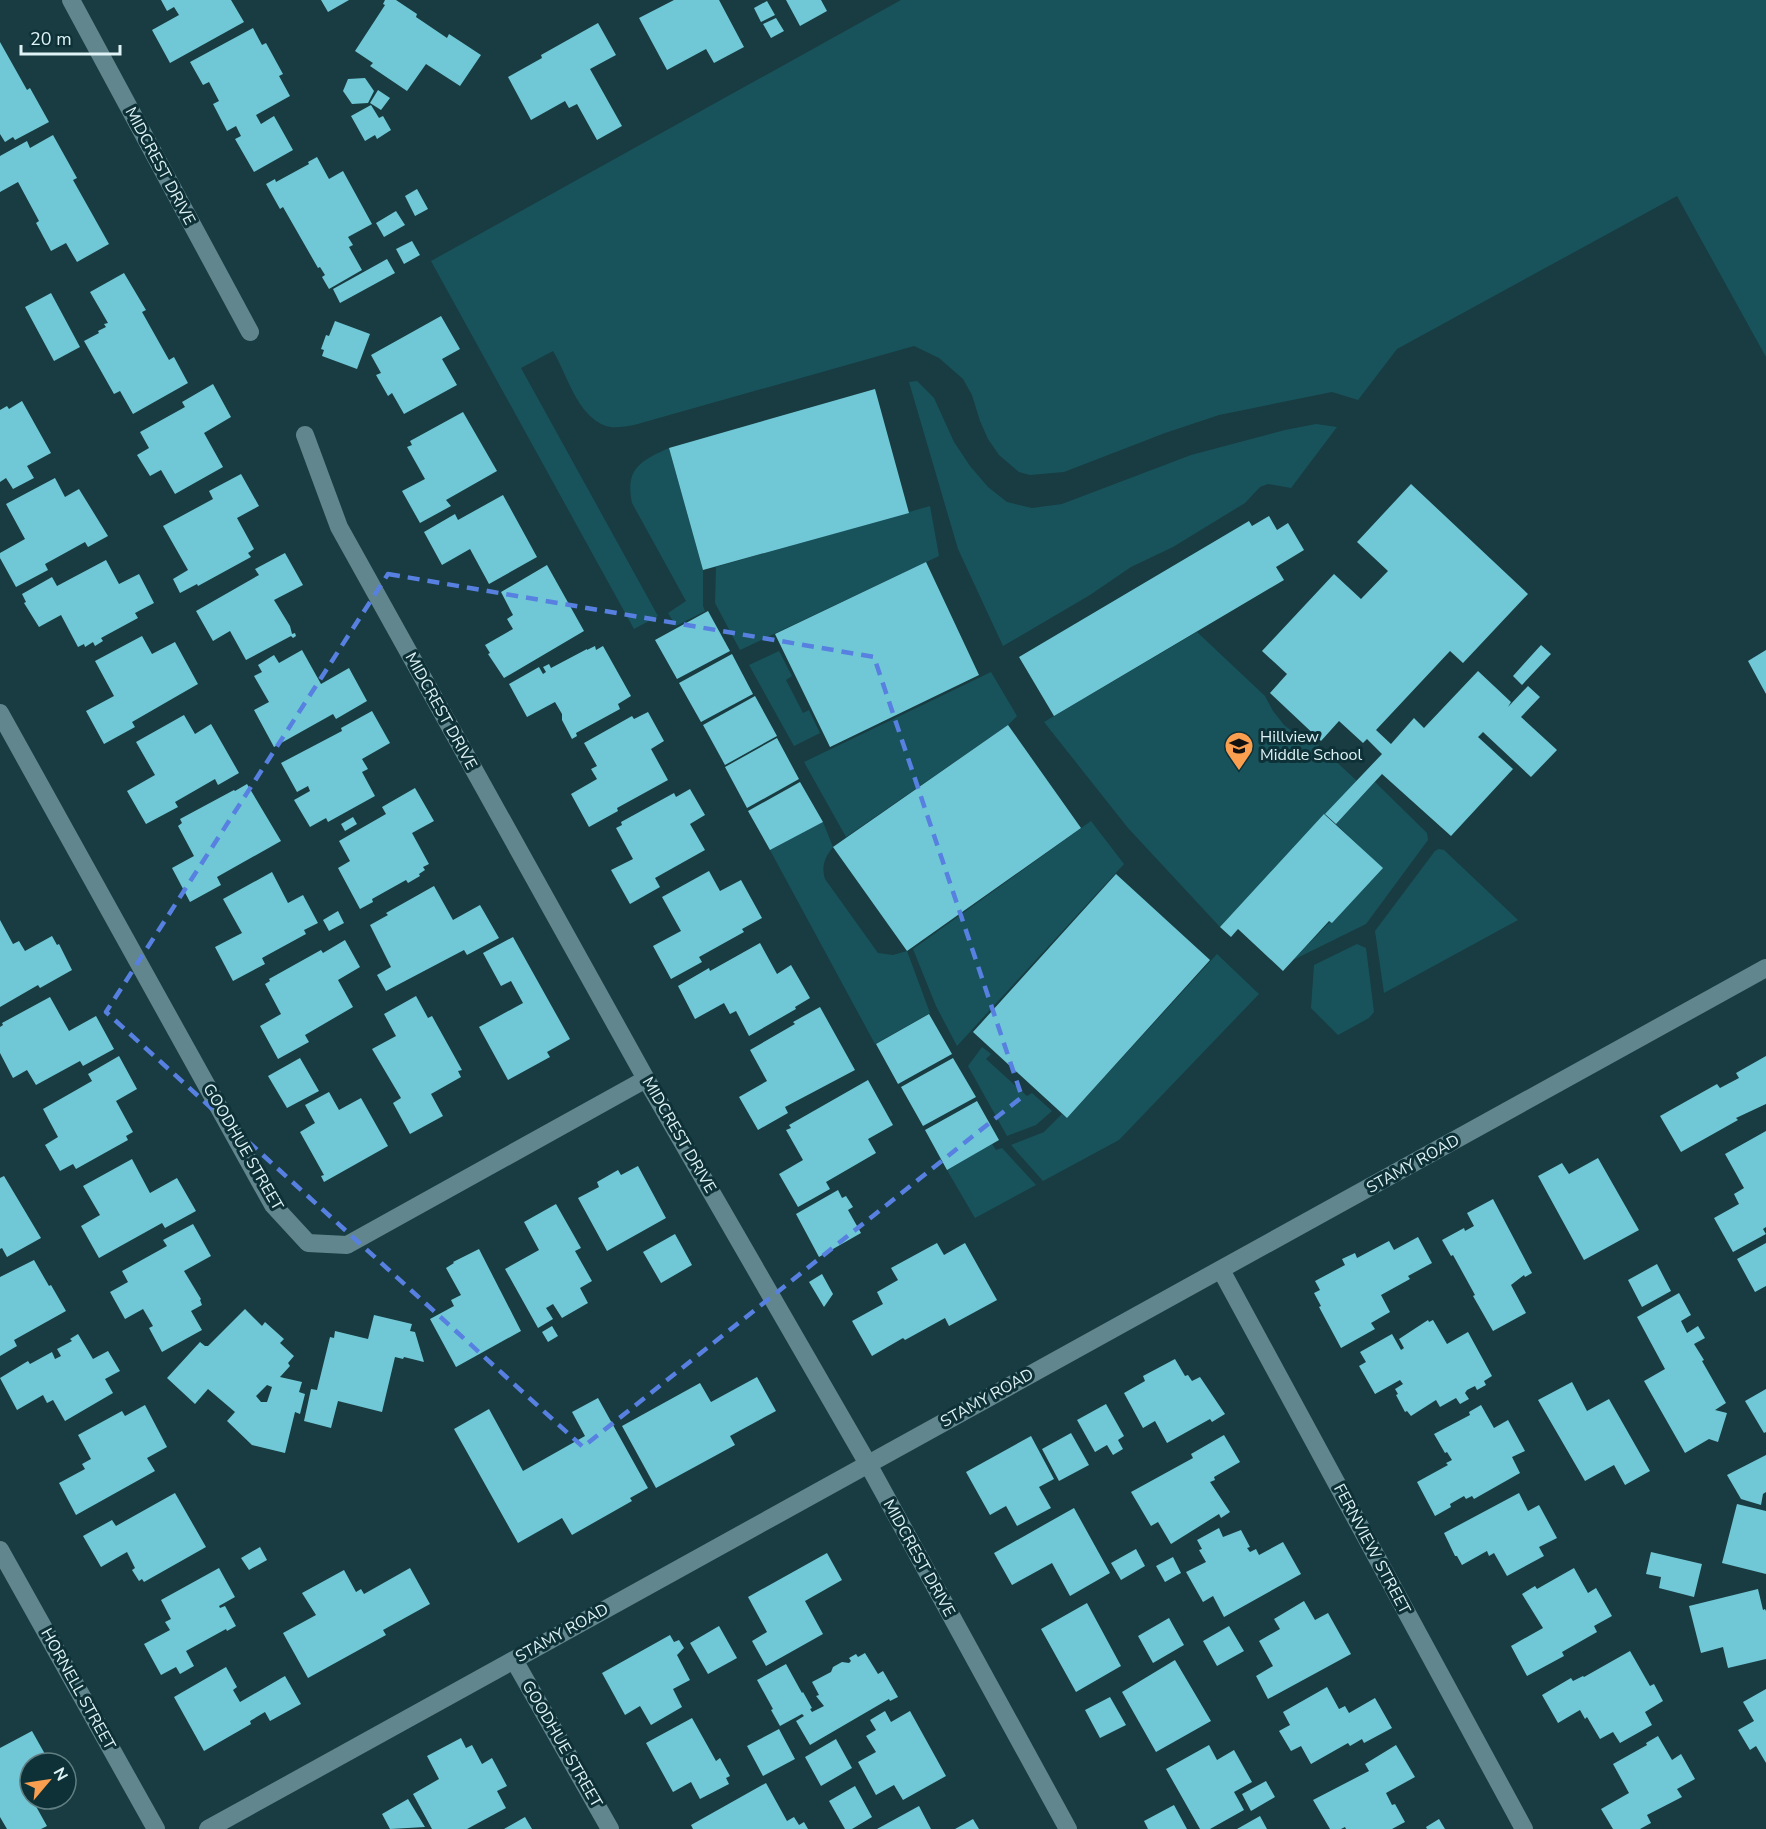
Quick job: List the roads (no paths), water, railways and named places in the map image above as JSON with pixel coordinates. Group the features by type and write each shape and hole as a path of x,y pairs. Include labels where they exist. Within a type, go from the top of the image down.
{"street":[{"name":"MIDCREST DRIVE","path":"71,0 250,333"},
{"name":"MIDCREST DRIVE","path":"305,435 339,527 646,1078 868,1464 1068,1829"},
{"name":"GOODHUE STREET","path":"0,713 273,1205 308,1243 347,1245 646,1078"},
{"name":"STAMY ROAD","path":"208,1829 1766,968"},
{"name":"FERNVIEW STREET","path":"1221,1270 1524,1829"},
{"name":"HORNELL STREET","path":"0,1550 156,1829"},
{"name":"GOODHUE STREET","path":"514,1660 610,1829"}],"place":[{"name":"Hillview Middle School","path":"1239,772"}]}
